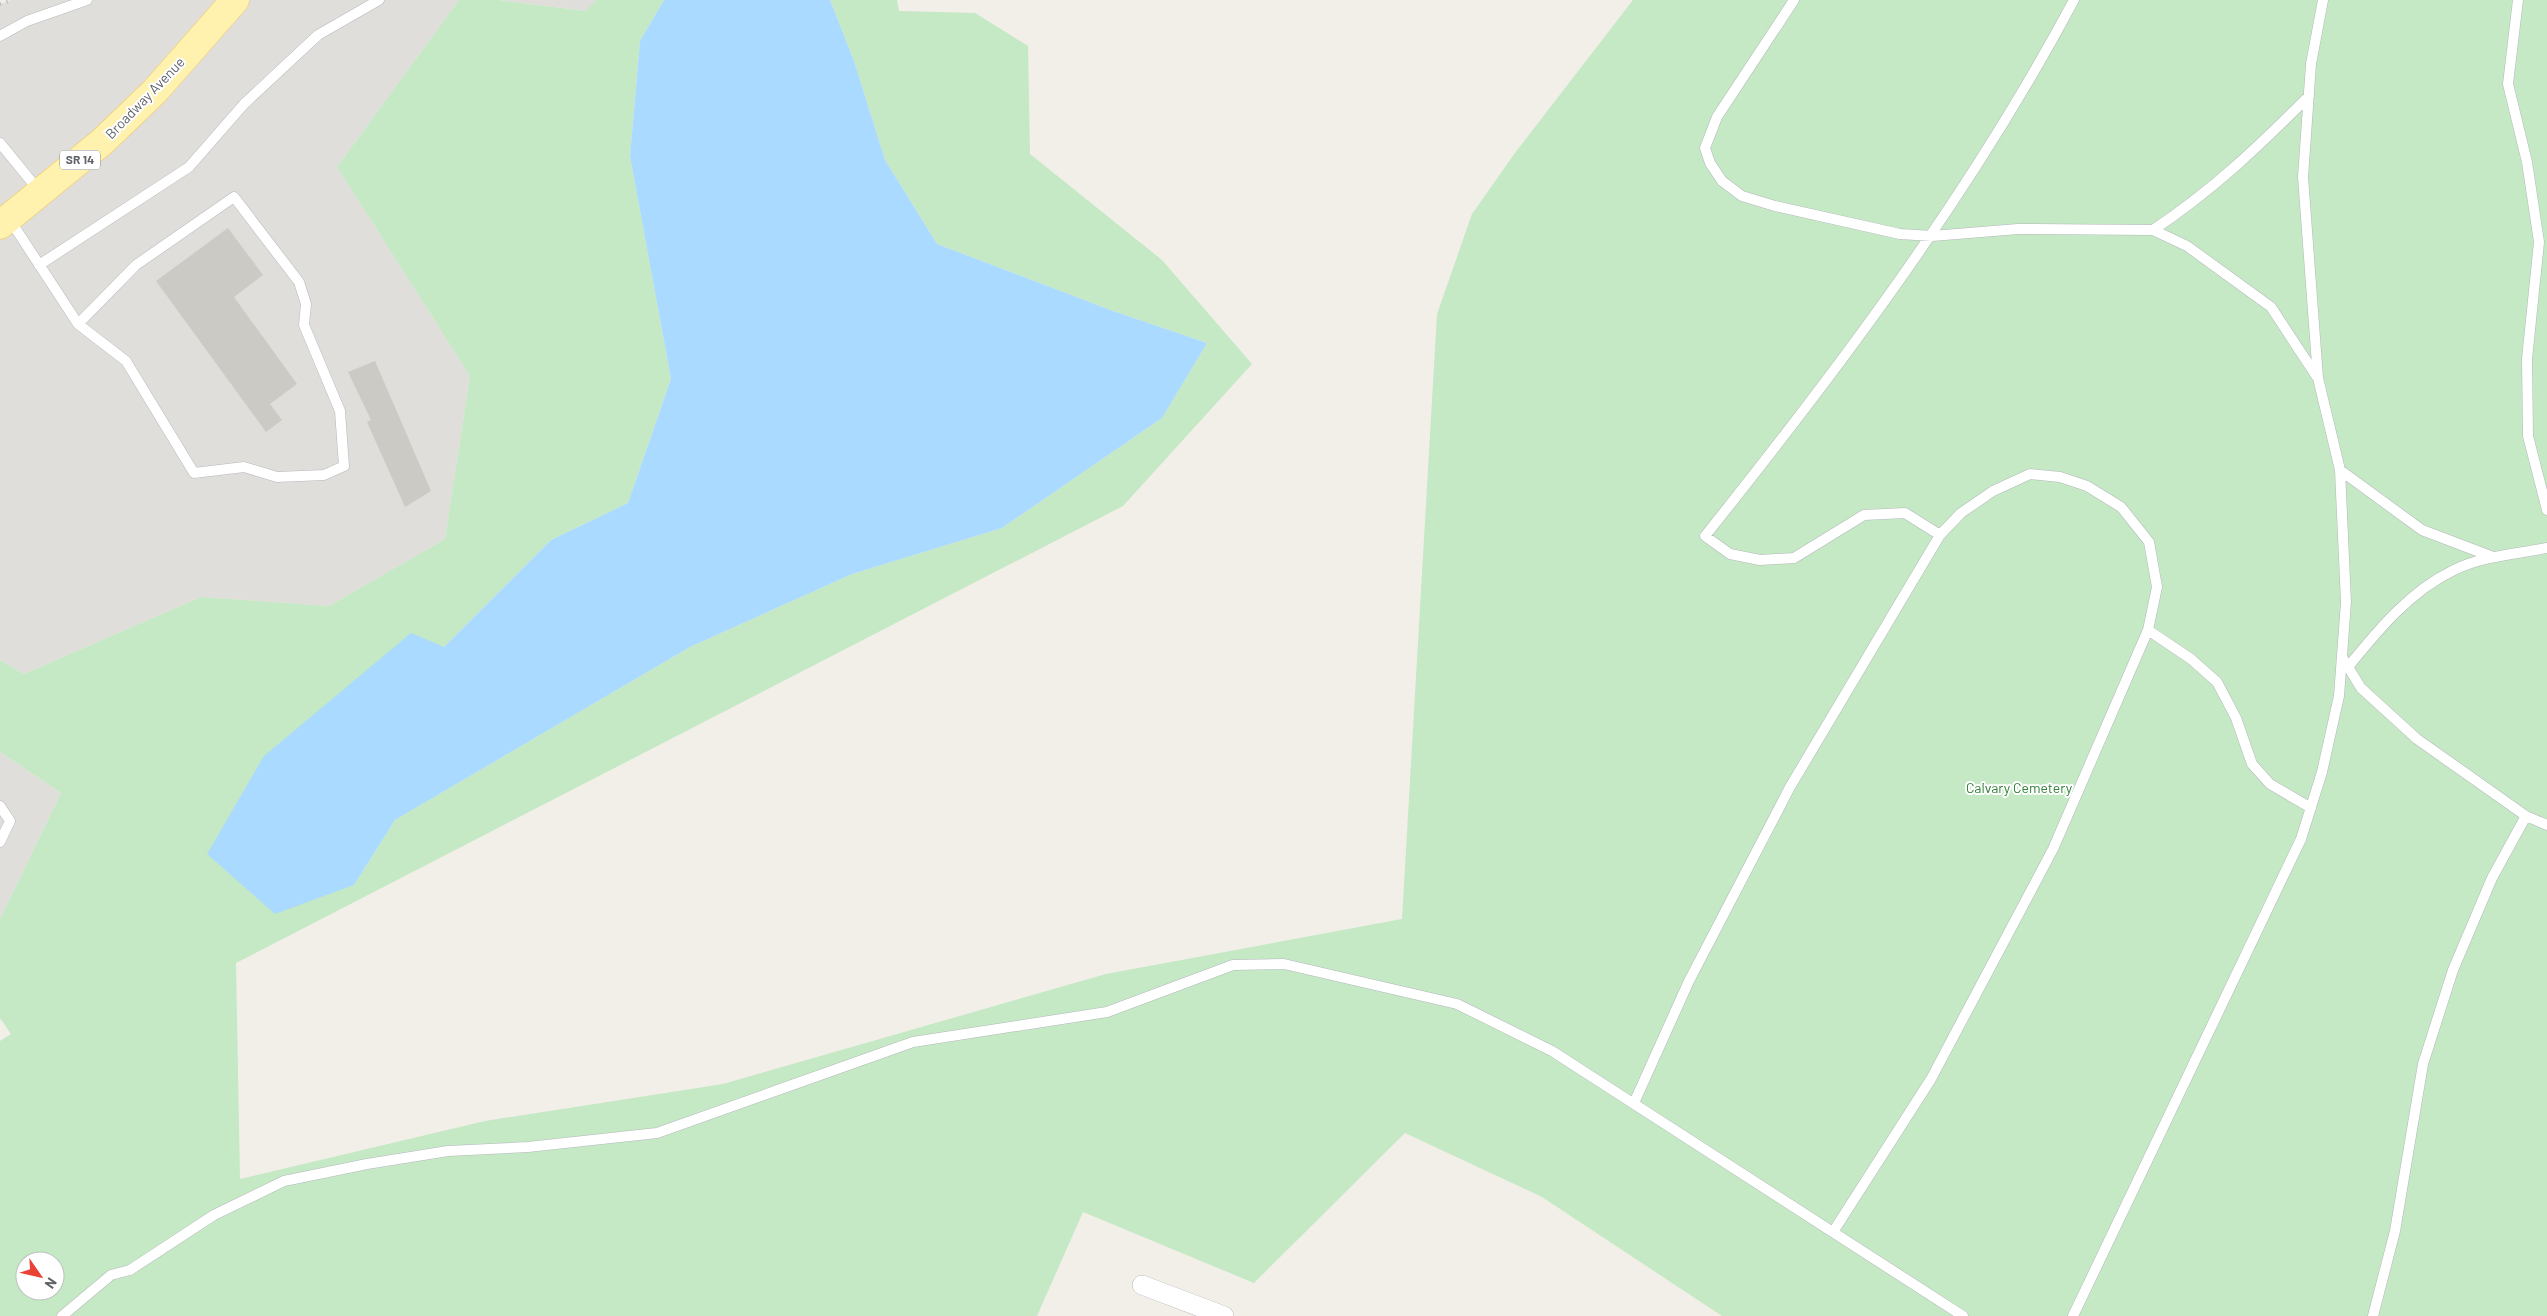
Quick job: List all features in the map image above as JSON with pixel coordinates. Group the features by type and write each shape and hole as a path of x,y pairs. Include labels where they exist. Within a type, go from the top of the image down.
{"main road":[{"name":"Broadway Avenue","path":"5,222 102,142 155,91 234,0"}],"street":[{"path":"1142,1284 1224,1316"}],"lane":[{"path":"0,36 27,21 88,0"},
{"path":"39,264 190,167 244,104 318,35 379,0"},
{"path":"1794,0 1717,117 1705,148 1710,163 1722,181 1742,196 1775,206 1900,234 1932,236 2018,229 2153,230 2187,246 2270,306 2318,378"},
{"path":"1940,535 1905,513 1864,515 1794,558 1760,560 1730,554 1705,536 1796,422 1932,236 2040,64 2074,0"},
{"path":"2073,1316 2245,960 2301,839 2322,772 2339,696 2346,602 2340,470 2318,378 2303,177 2311,64 2323,0"},
{"path":"2518,0 2508,84 2527,162 2539,242 2526,359 2528,436 2547,510"},
{"path":"2153,230 2196,202 2253,152 2309,96"},
{"path":"0,143 40,193"},
{"path":"5,222 39,264 78,324 126,361 194,473 244,467 277,477 324,474 344,466 340,411 304,325 306,304 298,282 234,197 136,265 78,324"},
{"path":"2340,470 2422,530 2494,558"},
{"path":"1634,1103 1689,981 1790,787 1940,535 1961,514 1993,491 2030,474 2060,477 2087,486 2121,507 2149,542 2157,587 2148,630 2053,848 1931,1079 1833,1232"},
{"path":"2348,667 2384,622 2430,584 2455,569 2494,558 2547,548"},
{"path":"2148,630 2191,659 2217,682 2236,718 2252,764 2270,784 2311,808"},
{"path":"2342,657 2360,688 2417,740 2526,816 2547,825"},
{"path":"0,806 10,821 0,842"},
{"path":"2373,1316 2395,1231 2423,1064 2453,970 2492,878 2526,816"},
{"path":"62,1316 111,1275 130,1270 214,1215 284,1181 367,1164 448,1152 657,1133 913,1042 1108,1012 1233,965 1284,964 1457,1004 1552,1051 1964,1316"}],"shaded area":[{"path":"11,0 459,0 337,167 470,376 445,539 329,606 201,597 24,674 0,660 0,4"},
{"path":"499,0 596,0 587,11"},
{"path":"0,752 61,793 0,919"}],"green space":[{"name":"Calvary Cemetery","path":"459,0 499,0 586,11 596,0 664,0 640,41 630,156 671,379 628,503 551,540 444,647 354,885 395,820 690,647 852,574 1002,528 1162,418 1207,343 1113,311 937,244 885,160 854,61 830,0 897,0 899,11 975,13 1028,46 1030,154 1162,260 1252,364 1123,506 236,963 240,1179 485,1121 723,1084 1106,974 1402,919 1437,314 1472,214 1515,153 1633,0 2547,0 2547,1316 1722,1316 1542,1197 1405,1133 1254,1283 1083,1212 1037,1316 0,1316 0,1041 11,1034 0,1018 0,919 61,793 0,752 0,660 24,674 201,597 329,606 445,539 470,376 337,167"}],"water":[{"path":"664,0 830,0 854,61 885,160 937,244 1113,311 1207,343 1162,418 1002,528 852,574 690,647 395,820 354,885 275,914 207,854 264,756 411,633 444,647 551,540 628,503 671,379 630,156 640,41"}],"building":[{"path":"228,228 263,275 234,297 297,384 270,404 282,420 266,432 156,281"},
{"path":"375,361 431,491 405,507 367,422 371,420 348,372"}],"railway":[{"path":"0,4 11,0"}]}
